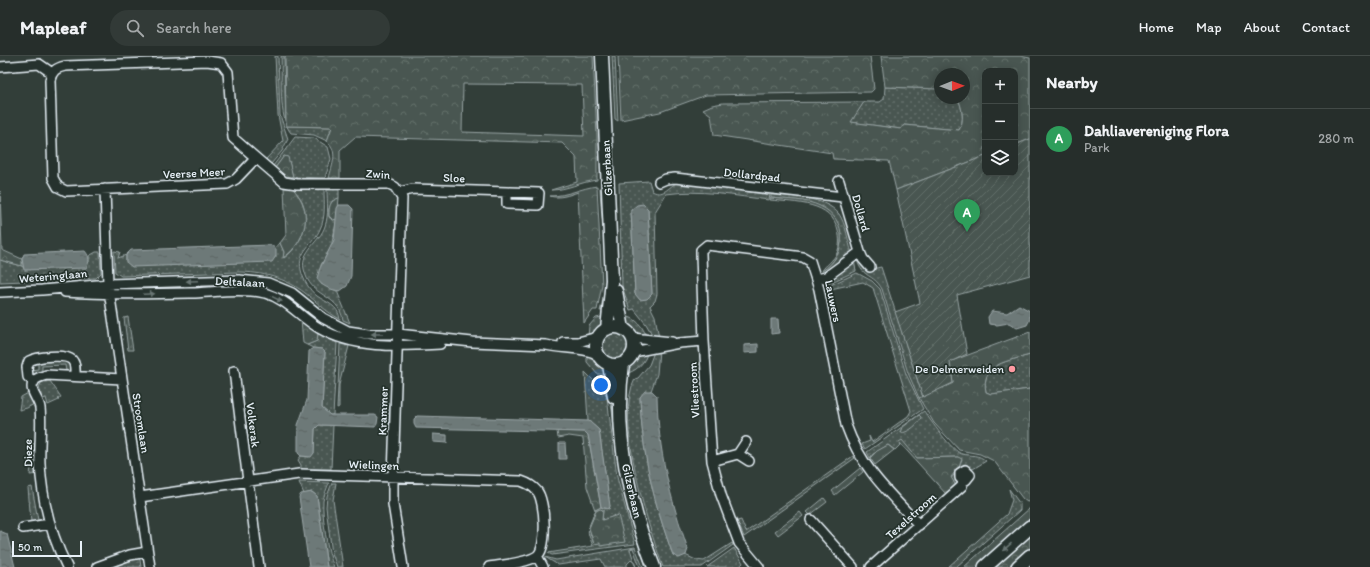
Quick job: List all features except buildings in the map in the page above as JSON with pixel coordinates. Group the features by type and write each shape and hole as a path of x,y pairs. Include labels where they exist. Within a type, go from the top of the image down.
{"main road":[{"path":"985,567 1030,528"},
{"path":"1018,567 1030,556"}],"street":[{"name":"Gilzerbaan","path":"602,56 612,280 623,329"},
{"path":"0,67 39,64 52,73 57,68 65,66 207,61 221,63 226,68 230,76 233,138 256,158"},
{"name":"Veerse Meer","path":"52,73 51,132 54,182 58,187 66,191 227,184 236,180 256,158"},
{"name":"Zwin","path":"256,158 284,182 309,184 389,184 400,192 402,198 398,345"},
{"name":"Dollardpad","path":"659,182 666,179 675,178 843,197"},
{"name":"Dollard","path":"839,181 860,252 863,259 870,267"},
{"path":"105,189 108,284"},
{"name":"Sloe","path":"400,192 414,189 507,192"},
{"name":"Lauwers","path":"704,342 701,250 707,245 807,258 813,264 817,279 846,425 852,441 859,455 874,476 919,525"},
{"path":"817,279 826,277 860,252"},
{"name":"Deltalaan","path":"108,284 239,280 268,283 292,293 323,318 348,331 368,334 398,334 472,342 546,345 582,341 602,333"},
{"name":"Gilzerbaan","path":"602,333 612,280"},
{"name":"Weteringlaan","path":"0,292 108,284"},
{"name":"Stroomlaan","path":"108,284 150,567"},
{"name":"Deltalaan","path":"42,290 110,296 238,291 265,293 287,304 318,328 346,340 368,344 398,345 472,342"},
{"path":"614,327 623,329 632,338 634,344 633,352 630,358 623,364 609,364 604,362 597,354 596,344 602,333 614,327"},
{"path":"632,338 680,343 704,342"},
{"name":"Vliestroom","path":"704,342 712,461 721,495 739,543 759,567"},
{"path":"633,352 680,343"},
{"name":"Krammer","path":"398,345 393,504 403,567"},
{"name":"Deltalaan","path":"546,345 586,349 597,354"},
{"name":"Dieze","path":"67,567 50,524 44,497 40,464 40,410 32,388 34,382 28,377 27,367 29,361 37,358 67,357 72,360 75,367 75,376"},
{"name":"Gilzerbaan","path":"609,364 616,407 619,413"},
{"name":"Gilzerbaan","path":"623,364 619,413 626,470 631,492 654,567"},
{"name":"Volkerak","path":"234,371 259,567"},
{"path":"34,382 39,377 46,376 122,379"},
{"path":"712,461 738,454 746,442"},
{"path":"738,454 749,461"},
{"name":"Wielingen","path":"140,497 299,474 521,481 529,484 537,491 542,502 544,545 537,556"},
{"name":"Texelstroom","path":"871,567 962,486 963,480"},
{"path":"812,520 853,567"},
{"path":"23,528 50,524"},
{"path":"97,567 130,555 147,552"},
{"path":"489,567 529,560 537,556 543,567"}],"green space":[{"path":"275,56 278,56 280,115 288,139 282,151 271,164 266,159 283,141 278,115"},
{"path":"281,56 284,56 286,123 282,107"},
{"path":"285,56 593,56 597,136 597,180 563,189 551,190 577,182 576,157 562,143 355,137 340,150 340,178 329,178 334,154 331,145 327,141 332,127 286,126","holes":["463,84 582,85 584,136 462,132"]},
{"path":"612,56 615,56 618,121 615,119"},
{"path":"618,56 870,56 874,89 871,92 706,95 660,112 621,120"},
{"path":"881,56 1020,56 1030,58 1030,139 1018,144 1018,68 982,68 982,157 896,190 889,161 833,159 832,153 714,135 711,115 703,109 712,105 723,103 864,102 851,122 901,129 904,125 959,130 962,123 960,104 970,104 970,68 934,68 934,89 885,87"},
{"path":"885,87 934,89 934,104 960,104 962,114 961,126 959,130 904,125 901,129 850,122 864,102 880,102 884,99"},
{"path":"287,126 332,127 327,141 314,135 291,133"},
{"path":"295,137 314,138 328,147 331,159 325,178 293,177 288,158 284,156 275,168 273,166"},
{"path":"1030,139 1030,275 957,295 967,354 950,362 953,383 923,397 895,312 920,303 896,190 982,157 982,176 1018,176 1018,144"},
{"path":"284,156 288,157 293,177 285,176 275,168"},
{"path":"649,181 652,191 656,193 664,192 676,183 680,182 770,195 769,200 692,192 666,194 655,212 657,294 655,301 650,306 655,316 659,338 653,336 634,309 630,310 622,286 619,183","holes":["648,209 652,294 646,299 641,299 635,294 631,210"]},
{"path":"597,186 602,285 597,310 593,310 584,323 578,192 560,197 550,196 562,195"},
{"path":"600,187 602,187 606,240 607,310 600,311 606,265"},
{"path":"284,188 293,188 300,198 305,210 305,225 303,233 295,247 283,258 284,252 280,243 286,235"},
{"path":"293,188 324,189 322,224 301,258 300,263 305,281 311,291 334,307 339,314 340,319 290,283 256,273 238,272 121,276 115,272 114,251 120,252 118,258 126,255 126,261 276,257 274,248 280,243 284,252 284,258 300,240 305,225 305,209 302,201"},
{"path":"327,190 339,190 339,198 332,201 329,209 329,217 333,220 337,219 331,247 321,265 321,284 337,291 350,323 343,320 336,304 312,286 307,279 304,269 305,257 325,226 327,213"},
{"path":"0,191 2,250 22,259 22,266 0,260"},
{"path":"771,195 807,198 833,208 841,218 852,253 823,274 822,271 831,263 841,245 841,235 838,225 833,217 825,209 809,202 771,198"},
{"path":"339,198 337,219 333,220 329,216 331,203"},
{"path":"771,198 803,201 820,206 829,212 836,220 840,228 840,247 836,256 839,248 839,236 834,221 828,214 820,209 801,203 770,200"},
{"path":"96,252 100,252 101,273 96,278 0,282 0,260 22,266 25,270 89,262 89,256"},
{"path":"836,256 822,271 832,260"},
{"path":"854,260 856,271 825,285 825,283"},
{"path":"857,260 872,269 881,267 923,397 919,398 908,373 882,289 875,280 862,270"},
{"path":"857,273 872,281 880,289 906,374 923,409 865,449 862,444 870,441 869,436 872,442 908,416 911,411 873,288 863,282 826,290 826,287"},
{"path":"606,316 600,327 588,337 589,326 596,318"},
{"path":"622,316 627,316 638,322 647,338 633,329"},
{"path":"128,317 133,350 128,350 124,318"},
{"path":"301,320 318,333 317,341 307,345 303,343"},
{"path":"615,332 625,336 629,346 625,356 615,360 605,356 601,346 605,336"},
{"path":"1030,332 1030,355 998,365 987,375 985,382 986,392 991,394 1030,389 1030,501 1027,502 1023,499 994,461 980,454 959,450 934,423 919,398 953,383 949,362"},
{"path":"318,333 337,343 333,415 330,415 322,408 325,352 322,349 313,348 307,345 317,341"},
{"path":"340,344 349,346 339,385 339,407 337,408"},
{"path":"659,350 657,374 651,391 646,392 640,397 641,418 646,458 654,496 673,555 680,557 685,555 696,560 704,561 732,543 733,545 702,567 663,567 649,526 636,472 628,419 630,397 635,379 638,378 649,365 654,352"},
{"path":"648,351 645,359 636,369 624,374 639,356"},
{"path":"587,353 608,375 597,374 587,362"},
{"path":"1030,355 1030,389 991,394 986,392 985,382 987,375 992,369 1005,362"},
{"path":"65,361 70,365 71,371 66,371 65,365 42,366 42,372 33,377 31,370 38,369 38,362"},
{"path":"585,372 595,382 600,382 607,397 617,477 635,544 552,555 548,553 593,546 588,532 590,523 594,513 601,507 605,509 609,503 599,430 588,421","holes":["603,510 602,520 609,519 614,515 594,544 590,529 595,519"]},
{"path":"50,381 61,397 58,399 59,400 48,405 46,398 42,399 39,387 42,382"},
{"path":"604,382 609,382 615,429 648,567 646,567 641,553 626,499 617,457 612,410 608,391"},
{"path":"30,392 34,404 19,410 21,397"},
{"path":"382,402 389,403 388,427 384,427 381,412"},
{"path":"924,411 942,435 958,452 977,456 986,461 973,469 967,466 956,486 951,479 959,467 958,457 917,458 899,442 901,444 895,450 888,445 873,454 870,458 867,452","holes":["919,415 921,418 917,423 901,432 901,429"]},
{"path":"919,415 921,417 916,425 910,430 901,433 903,427"},
{"path":"319,425 333,425 331,469 301,469 301,465 298,460 301,456 309,457 314,453 315,429"},
{"path":"557,431 585,432 588,435 601,507 595,510 587,487 583,438 569,436 558,438"},
{"path":"902,440 917,458 958,457 962,459 959,467 951,477 956,486 946,494 899,442"},
{"path":"35,442 38,474 30,475 34,443"},
{"path":"888,445 894,450 875,465 870,458 877,451"},
{"path":"853,456 855,458 744,537 737,521 741,520 746,532"},
{"path":"860,468 863,472 835,495 832,491"},
{"path":"299,482 329,483 323,501 323,516 327,544 334,567 327,567 317,496 312,492 304,494"},
{"path":"332,483 336,483 333,500 343,567 337,567 332,554 326,507 327,496"},
{"path":"32,487 38,520 46,518 47,521 31,522 28,488"},
{"path":"1009,489 1020,504 1020,510 956,567 948,567 1007,514 1012,500"},
{"path":"824,498 827,502 810,515 807,512"},
{"path":"1030,508 1030,518 976,567 964,567"},
{"path":"600,509 603,510 602,520 618,515 625,542 600,546 600,543 594,544 589,528 596,511"},
{"path":"800,512 803,516 778,535 775,531"},
{"path":"1030,532 1030,553 1014,567 992,567"},
{"path":"635,547 643,567 640,567 633,548 630,549 636,567 632,559 627,564 627,567 605,567 601,559 558,565 545,557 556,560"},
{"path":"734,548 743,563 739,567 707,567"},
{"path":"137,556 140,560 141,567 104,567"}],"water":[{"path":"643,204 648,209 652,294 647,299 640,300 635,294 631,210 637,205"},
{"path":"339,205 349,205 353,209 351,276 347,286 340,291 326,287 318,281 317,278 320,268 334,240 337,208"},
{"path":"271,245 276,249 276,256 272,262 132,267 126,262 126,255 131,250"},
{"path":"85,251 89,260 86,268 24,270 22,259 24,254"},
{"path":"1019,305 1030,311 1030,319 1027,325 1017,328 1009,323 997,325 989,324 988,317 992,311 1007,313"},
{"path":"771,319 778,319 779,333 771,334"},
{"path":"758,344 758,352 744,353 744,345"},
{"path":"313,348 322,349 325,352 322,408 330,415 375,415 378,417 375,427 319,425 315,429 314,453 311,457 301,456 298,453 298,425 307,400 309,351"},
{"path":"645,391 652,391 657,396 660,436 666,474 688,549 686,555 679,558 673,555 666,535 654,496 646,458 640,397"},
{"path":"417,416 589,421 599,430 610,506 609,509 601,507 588,435 585,432 416,428 414,419"},
{"path":"433,434 447,435 447,443 433,442"},
{"path":"559,443 565,443 566,459 559,459"},
{"path":"312,492 317,496 327,567 309,567 299,497 301,494"},
{"path":"0,531 7,534 15,567 0,567"}],"place":[{"name":"Dahliavereniging Flora","path":"967,232"},
{"name":"De Delmerweiden","path":"1012,369"}]}
